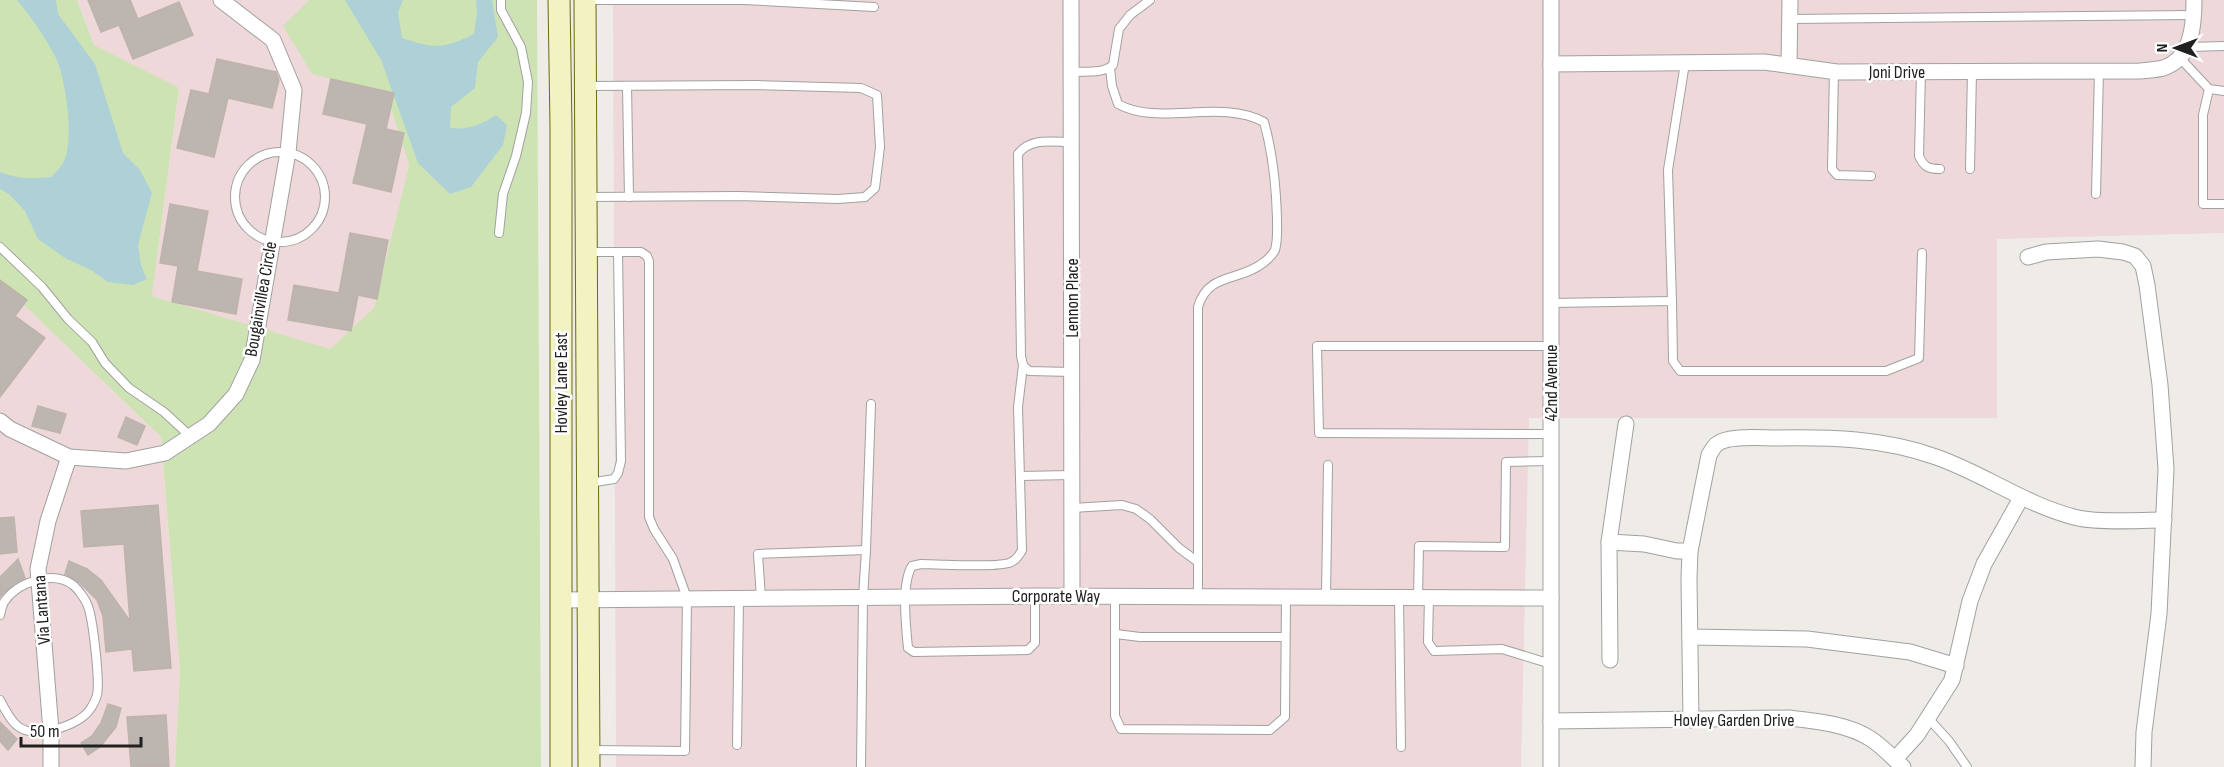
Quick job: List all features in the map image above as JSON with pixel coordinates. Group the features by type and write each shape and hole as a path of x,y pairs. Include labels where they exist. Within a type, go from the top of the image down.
{"street":[{"name":"Bougainvillea Circle","path":"0,421 10,429 69,457 126,461 165,453 209,424 236,394 252,360 288,152 294,90 273,40 221,0"},
{"name":"Hovley Lane East","path":"559,0 561,767"},
{"name":"Hovley Lane East","path":"585,0 589,759"},
{"name":"Lennon Place","path":"1071,0 1072,596"},
{"name":"42nd Avenue","path":"1551,0 1551,767"},
{"path":"1789,65 1790,0"},
{"path":"2184,52 2194,8"},
{"name":"Joni Drive","path":"1551,64 1764,62 1834,71 2140,71 2164,68 2184,52"},
{"path":"561,138 574,238 577,247 587,252"},
{"path":"2028,257 2046,252 2098,249 2122,252 2135,256 2142,266 2147,285 2160,385 2166,469 2159,614 2144,732 2143,767"},
{"path":"1610,660 1609,542 1626,424"},
{"path":"1691,720 1690,551 1709,455 1716,444 1730,439 1841,437 1904,447 1938,458 2020,498 2081,518 2164,520"},
{"name":"Via Lantana","path":"51,767 51,731 38,569 48,521 69,457"},
{"path":"1899,763 1952,680 1970,601 1984,564 2020,498"},
{"path":"1609,542 1644,544 1677,551 1690,551"},
{"name":"Corporate Way","path":"561,600 906,596 1551,598"},
{"path":"1690,637 1807,639 1910,652 1956,666"},
{"name":"Hovley Garden Drive","path":"1551,722 1789,718 1849,729 1870,739 1899,763"}],"lane":[{"path":"499,233 503,194 516,156 526,113 528,82 521,47 501,10 501,0"},
{"path":"585,0 744,0 874,8"},
{"path":"1150,0 1130,15 1119,29 1113,65 1110,68 1112,86 1118,104 1130,111 1215,111 1251,115 1264,122 1273,155 1277,228 1275,251 1255,268 1211,284 1200,296 1198,307 1198,596"},
{"path":"1790,19 2194,8"},
{"path":"2224,46 2184,52 2209,89 2204,115 2203,204 2224,204"},
{"path":"1685,63 1668,170 1672,361 1680,371 1886,371 1919,358 1922,253"},
{"path":"1071,72 1110,68"},
{"path":"1834,71 1832,169 1837,175 1871,176"},
{"path":"2096,194 2099,71"},
{"path":"1921,72 1919,156 1923,165 1929,169 1940,169"},
{"path":"1970,169 1972,72"},
{"path":"586,86 756,85 861,88 877,95 880,147 874,188 865,197 838,199 739,196 586,196"},
{"path":"627,86 629,196"},
{"path":"2209,89 2224,91"},
{"path":"1035,596 1035,643 1028,651 914,652 908,648 906,596 908,573 912,566 1010,563 1018,557 1022,550 1018,407 1023,365 1018,154 1025,145 1041,141 1072,142"},
{"path":"274,152 288,152 309,162 317,171 322,182 324,205 314,227 305,235 283,242 271,241 252,232 239,216 235,202 236,189 245,170 260,156 274,152"},
{"path":"0,247 42,287 68,319 92,342 105,363 129,388 164,412 190,436"},
{"path":"587,252 641,252 647,256 649,517 654,530 673,559 687,598 685,751 589,759"},
{"path":"588,483 614,478 621,461 618,252"},
{"path":"1551,303 1672,301"},
{"path":"1551,346 1317,346 1319,433 1551,434"},
{"path":"1023,365 1029,371 1072,372"},
{"path":"861,767 863,597 871,404"},
{"path":"1551,461 1506,462 1505,547 1419,546 1428,642 1434,651 1502,649 1551,664"},
{"path":"1326,597 1328,465"},
{"path":"1020,476 1072,476"},
{"path":"1072,508 1122,506 1136,509 1150,519 1179,548 1198,561"},
{"path":"761,598 759,554 866,549"},
{"path":"0,615 4,602 22,585 39,579 57,579 73,585 88,604 94,635 97,694 91,708 79,720 51,731 33,733 16,727 0,700"},
{"path":"1115,596 1115,716 1121,729 1270,730 1285,717 1286,597"},
{"path":"1399,597 1401,747"},
{"path":"737,745 739,598"},
{"path":"1116,634 1140,637 1285,637"},
{"path":"1929,719 1950,741 1967,767"}],"shaded area":[{"path":"77,0 309,0 284,26 386,93 409,165 374,308 330,350 152,296 179,89 94,45"},
{"path":"613,0 2224,0 2224,233 1997,239 1997,418 1529,418 1521,767 616,767"},
{"path":"0,282 161,437 180,672 175,767 0,767"}],"green space":[{"path":"0,0 77,0 94,45 179,88 152,296 330,349 374,308 409,165 386,93 312,74 283,26 309,0 537,0 541,767 175,767 180,672 161,437 0,282"}],"water":[{"path":"17,0 56,0 58,14 95,64 123,153 140,170 152,193 138,245 141,265 147,279 133,285 108,282 91,270 65,258 38,239 25,211 9,194 0,189 0,172 25,178 51,177 63,163 67,153 68,111 60,68 43,35"},
{"path":"345,0 403,0 398,13 402,38 439,46 474,34 476,0 492,0 498,37 478,62 475,88 451,107 450,128 474,126 496,115 507,125 503,145 471,187 450,194 418,163 381,60"}],"building":[{"path":"88,0 130,0 138,19 179,2 193,35 133,59 119,25 101,32"},
{"path":"217,59 276,72 279,80 272,108 228,98 214,157 177,148 191,90 209,94"},
{"path":"331,79 394,93 386,129 404,133 391,192 353,183 367,124 323,114"},
{"path":"170,204 208,211 197,271 242,279 236,314 172,302 178,266 160,263"},
{"path":"350,233 388,240 377,299 358,295 351,331 288,320 294,285 339,293"},
{"path":"0,280 27,300 15,316 45,338 0,397"},
{"path":"38,406 66,414 60,433 32,426"},
{"path":"126,417 145,426 137,445 118,437"},
{"path":"158,505 171,668 134,671 132,649 106,652 103,616 97,600 79,582 65,574 69,561 87,569 101,580 130,621 124,544 84,547 81,511"},
{"path":"14,517 17,552 0,554 0,518"},
{"path":"18,559 25,578 14,584 0,597 0,577"},
{"path":"108,704 121,708 116,727 100,747 88,755 81,743 92,736 101,723"},
{"path":"166,715 169,767 131,767 127,717"},
{"path":"0,722 17,739 8,750 0,741"}]}
